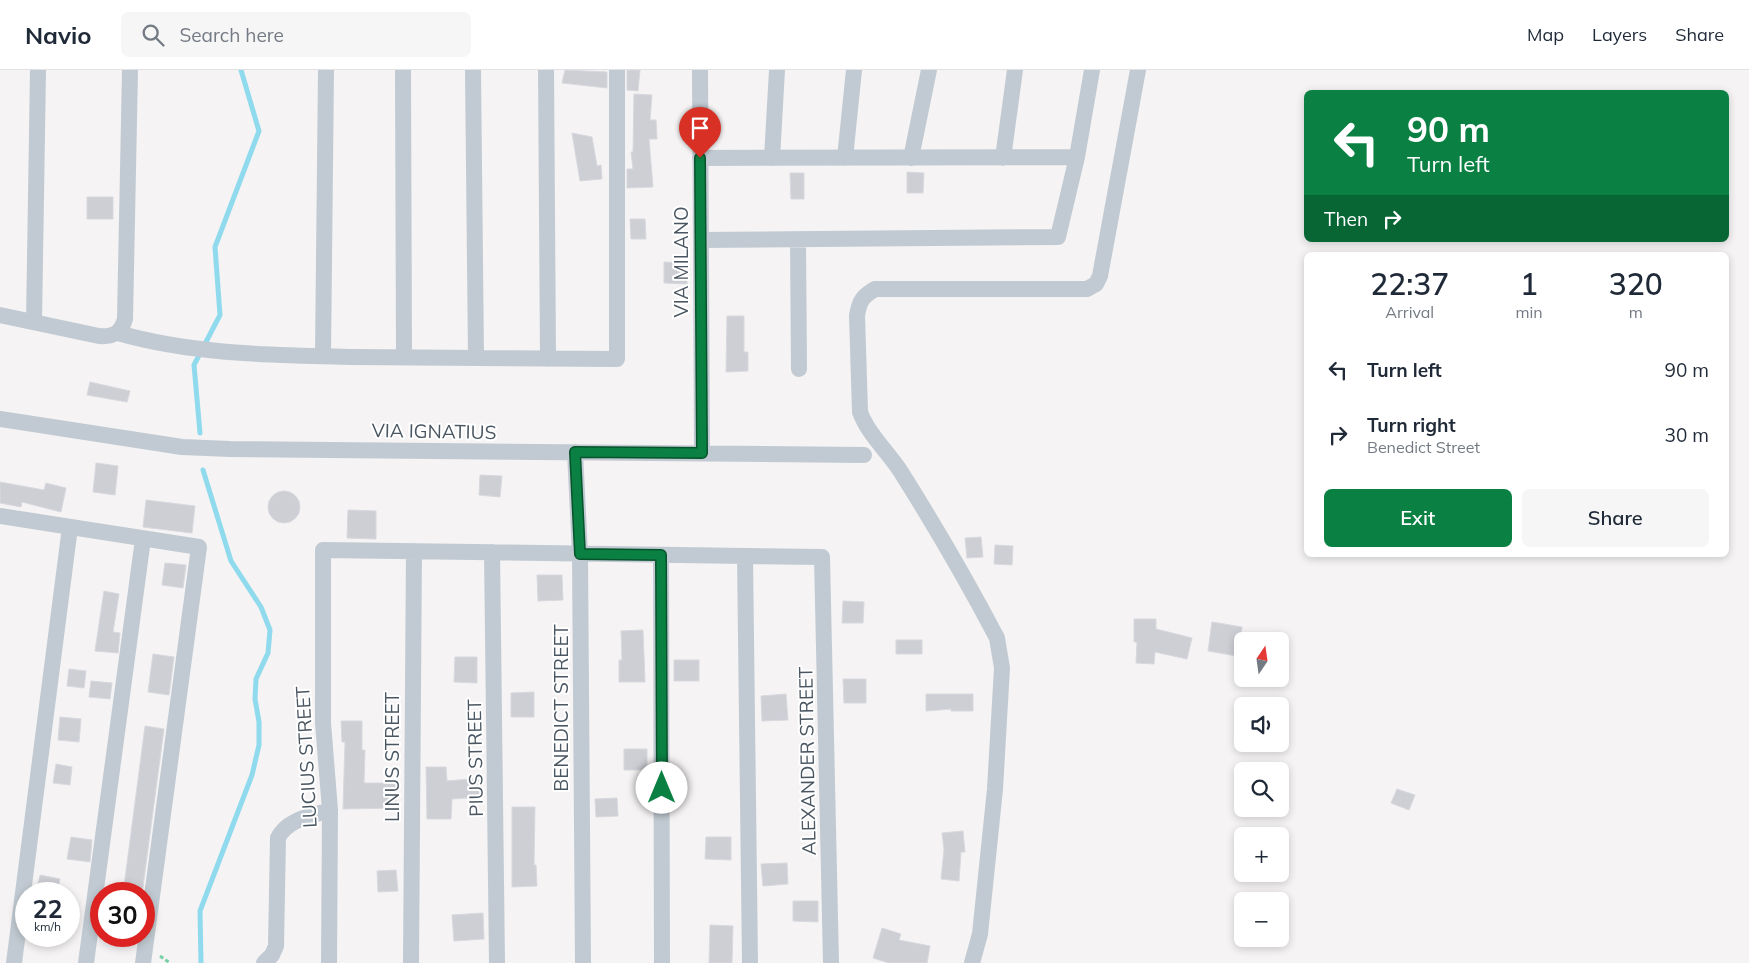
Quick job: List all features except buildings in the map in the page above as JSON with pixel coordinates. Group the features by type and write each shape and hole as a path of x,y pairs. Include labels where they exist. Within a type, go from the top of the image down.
{"street":[{"path":"34,322 38,70"},
{"path":"0,315 99,336 110,337 118,333 123,327 125,318 130,70"},
{"path":"323,356 326,70"},
{"path":"403,70 404,358"},
{"path":"473,70 476,358"},
{"path":"546,70 548,358"},
{"path":"118,333 155,344 218,352 404,358 617,359 617,70"},
{"name":"VIA MILANO","path":"700,70 702,453"},
{"path":"772,158 777,70"},
{"path":"846,158 854,70"},
{"path":"911,158 928,70"},
{"path":"1003,158 1015,70"},
{"path":"701,240 1058,237 1076,157 1092,70"},
{"path":"972,963 980,934 995,789 1002,668 1000,651 997,638 951,554 900,470 864,423 860,412 856,316 858,304 864,295 875,289 1087,289 1096,284 1100,276 1138,70"},
{"path":"700,158 1076,157"},
{"path":"798,240 799,369"},
{"name":"VIA IGNATIUS","path":"2,418 182,447 864,455"},
{"name":"BENEDICT STREET","path":"575,452 580,554 583,963"},
{"path":"0,516 199,547 143,963"},
{"path":"14,963 70,527"},
{"path":"86,963 143,539"},
{"name":"LUCIUS STREET","path":"329,963 330,810 323,723 323,550 414,551"},
{"path":"414,551 745,556 750,963"},
{"name":"LINUS STREET","path":"411,963 414,551"},
{"name":"PIUS STREET","path":"492,552 497,963"},
{"path":"661,555 662,963"},
{"name":"ALEXANDER STREET","path":"745,556 822,557 831,963"},
{"path":"264,963 272,955 276,946 278,838 283,829 293,822 330,810"}],"waterway":[{"path":"200,433 194,365 220,315 215,247 259,131 241,70"},
{"path":"201,963 200,911 252,775 259,745 259,722 255,699 256,679 268,653 270,630 261,607 231,561 203,470"}],"route":[{"path":"662,788 661,555 580,554 575,452 702,453 700,158"}]}
